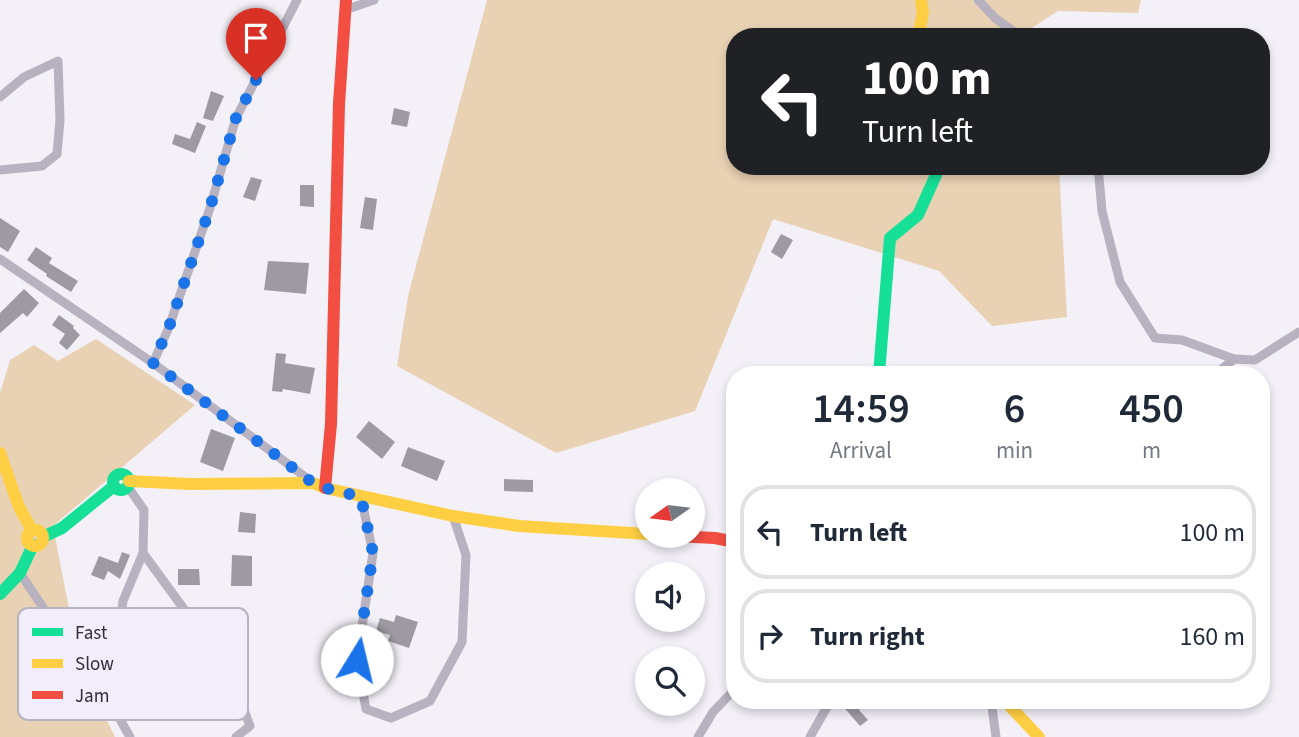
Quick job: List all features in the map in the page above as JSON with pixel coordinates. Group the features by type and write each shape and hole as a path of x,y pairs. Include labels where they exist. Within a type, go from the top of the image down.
{"main road":[{"path":"920,28 923,13 921,0"},
{"path":"319,486 331,424 339,104 345,5"},
{"path":"880,366 890,239 918,215 936,175"},
{"path":"0,453 19,507 36,537"},
{"path":"0,594 20,573 36,537 62,528 124,485 319,486 453,516 519,526 635,533"},
{"path":"705,538 726,540"},
{"path":"1013,709 1039,737"}],"street":[{"path":"153,363 169,327 210,208 236,118 297,0"},
{"path":"345,5 374,0"},
{"path":"978,0 1009,28"},
{"path":"0,97 24,77 58,61 60,120 57,154 42,166 0,170"},
{"path":"1099,175 1102,211 1117,272 1142,321 1155,338 1182,340 1234,359 1255,360 1299,332"},
{"path":"0,260 153,363 319,486"},
{"path":"1226,366 1234,359"},
{"path":"121,608 144,553 144,510 124,485"},
{"path":"361,497 373,553 357,660 366,709 391,718 430,701 462,642 466,555 453,516"},
{"path":"144,553 184,608"},
{"path":"20,573 43,608"},
{"path":"698,737 713,712 726,699"},
{"path":"810,737 826,709"},
{"path":"992,709 996,737"},
{"path":"120,720 130,737"},
{"path":"236,737 250,726 248,720"}],"shaded area":[{"path":"487,0 1141,0 1138,13 1058,11 1032,28 726,28 726,175 1059,175 1067,317 992,326 939,271 773,219 695,411 556,453 397,366 408,296"},
{"path":"96,339 195,405 53,526 69,608 18,608 18,720 107,720 115,737 0,737 0,393 10,360 34,345 58,361"}],"building":[{"path":"211,91 224,96 213,121 203,118"},
{"path":"394,108 410,112 407,127 391,124"},
{"path":"197,122 206,126 195,153 172,144 175,134 190,139"},
{"path":"251,177 262,180 255,201 243,197"},
{"path":"300,185 314,185 314,207 300,206"},
{"path":"365,197 377,199 373,230 360,228"},
{"path":"0,218 20,231 8,252 0,247"},
{"path":"781,234 793,240 782,259 771,252"},
{"path":"36,247 52,258 49,263 78,281 71,292 27,260"},
{"path":"268,261 309,263 306,294 264,290"},
{"path":"24,289 39,303 27,317 23,313 0,333 0,313"},
{"path":"59,315 74,326 80,335 67,350 59,343 65,334 52,325"},
{"path":"276,353 286,354 285,363 315,368 310,394 283,389 282,392 272,391"},
{"path":"369,421 395,442 382,459 356,437"},
{"path":"211,429 235,438 223,471 200,462"},
{"path":"408,447 445,461 437,481 401,466"},
{"path":"504,479 533,480 533,492 504,491"},
{"path":"240,512 256,514 255,533 238,532"},
{"path":"122,552 130,555 120,579 108,571 104,580 91,575 99,556 118,563"},
{"path":"232,555 252,556 252,586 231,586"},
{"path":"178,569 199,569 200,585 178,585"},
{"path":"396,615 418,622 409,648 388,641 390,635 376,631 380,618 394,622"},
{"path":"845,709 860,709 868,720 860,726"}],"traffic: fast":[{"path":"880,366 890,238 918,215 936,175"},
{"path":"121,474 127,476 129,482 127,488 121,490 115,488 113,482 115,476 121,474"},
{"path":"43,537 62,528 114,486"},
{"path":"0,594 20,573 33,545"}],"traffic: slow":[{"path":"920,28 923,13 921,0"},
{"path":"0,453 19,507 32,530"},
{"path":"129,481 191,484 313,483 325,488 453,516 519,526 635,533"},
{"path":"35,530 43,538 35,546 27,538 35,530"},
{"path":"1013,709 1039,737"}],"traffic: jam":[{"path":"325,488 331,424 339,104 346,0"},
{"path":"705,538 726,540"}],"route":[{"path":"256,80 236,118 210,208 169,327 153,363 313,483 361,497 373,553 357,660"}]}
